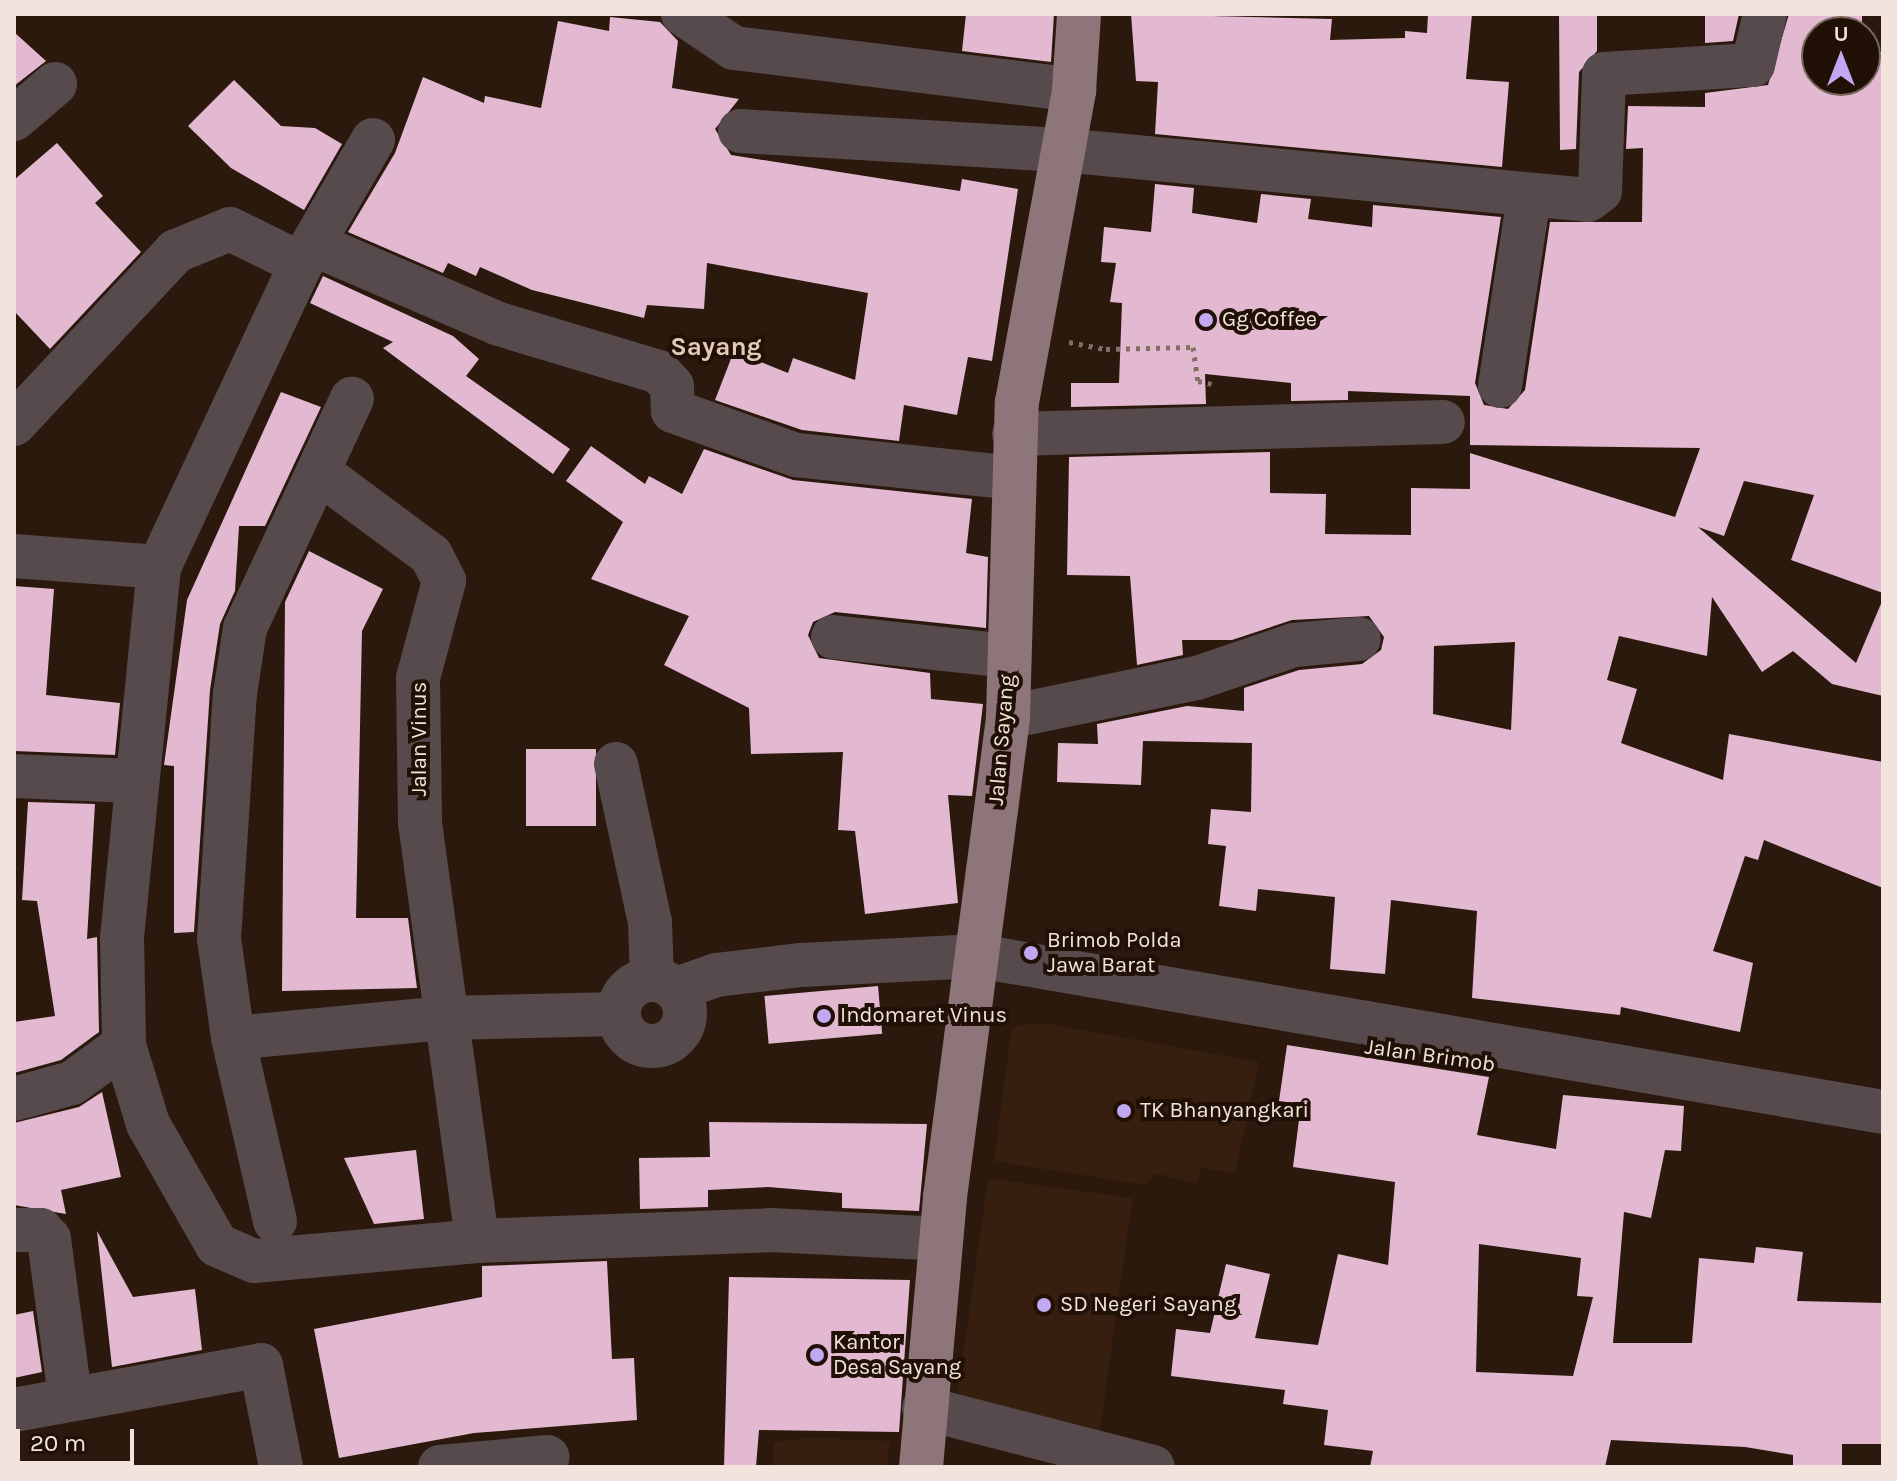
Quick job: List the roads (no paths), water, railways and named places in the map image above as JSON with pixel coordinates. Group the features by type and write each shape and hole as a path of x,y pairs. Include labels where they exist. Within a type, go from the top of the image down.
{"main road":[{"name":"Jalan Sayang","path":"921,1467 941,1239 1008,717 1014,434 1028,333 1074,90 1079,14"}],"street":[{"path":"683,14 734,48 1074,90"},
{"path":"740,131 1062,150 1588,200 1600,191 1601,81 1607,72 1753,65 1765,14"},
{"path":"14,119 55,84"},
{"path":"373,140 307,254 159,567 132,781 122,937 124,1045 148,1124 217,1245 254,1261 477,1241 771,1230 941,1239"},
{"path":"1500,386 1529,196"},
{"path":"14,424 189,244 230,229 499,324 659,372 672,386 673,411 796,455 1014,478"},
{"path":"275,1221 233,1038 219,939 237,681 245,628 352,399"},
{"path":"1014,434 1443,422"},
{"name":"Jalan Vinus","path":"320,473 431,555 444,581 418,678 420,823 477,1241"},
{"path":"14,556 159,567"},
{"path":"833,637 1009,656"},
{"path":"1008,717 1197,678 1294,645 1359,639"},
{"path":"616,764 664,985 683,1026 665,1044 629,1037 619,1014 628,990 664,985 716,975 801,965 936,962 978,968"},
{"path":"14,776 132,781"},
{"name":"Jalan Brimob","path":"978,968 1883,1112"},
{"name":"Jalan Brimob","path":"978,968 1883,1136"},
{"path":"233,1038 446,1018 619,1014"},
{"path":"14,1099 72,1083 124,1045"},
{"path":"14,1230 41,1230 49,1239 70,1396"},
{"path":"14,1410 70,1396 261,1365 281,1467"},
{"path":"924,1408 1153,1467"},
{"path":"440,1467 548,1457"}],"place":[{"name":"Gg Coffee","path":"1206,320"},
{"name":"Brimob Polda Jawa Barat","path":"1031,953"},
{"name":"Indomaret Vinus","path":"824,1016"},
{"name":"TK Bhanyangkari","path":"1124,1111"},
{"name":"SD Negeri Sayang","path":"1044,1305"},
{"name":"Kantor Desa Sayang","path":"817,1355"}],"district":[{"name":"Sayang","path":"716,347"}]}
